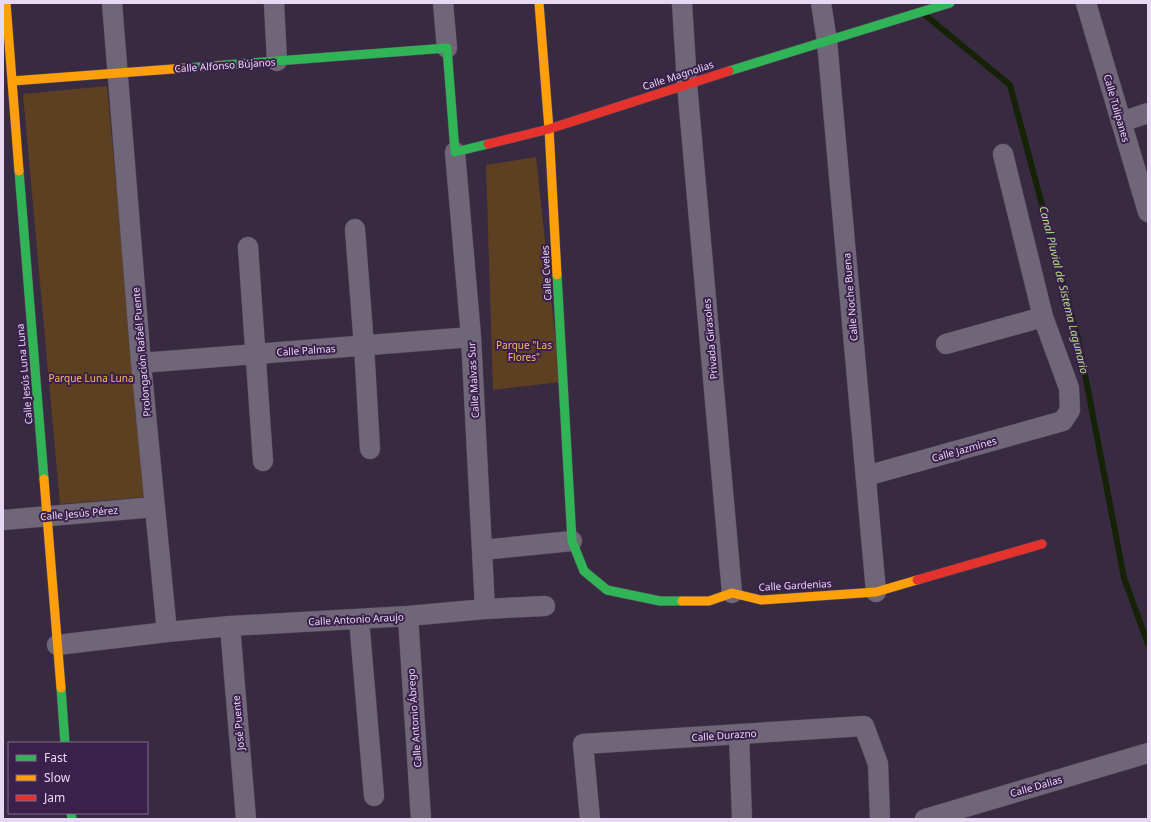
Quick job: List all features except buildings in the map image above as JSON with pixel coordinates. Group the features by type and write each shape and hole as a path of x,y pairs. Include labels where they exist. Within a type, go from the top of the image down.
{"street":[{"name":"Calle Jesús Luna Luna","path":"6,3 8,81 47,516 65,742"},
{"name":"Prolongación Rafaél Puente","path":"112,3 142,363 167,632"},
{"path":"274,3 277,61"},
{"path":"443,3 455,152"},
{"name":"Calle Cveles","path":"540,3 549,129 572,541"},
{"name":"Privada Girasoles","path":"682,3 687,84 732,594"},
{"name":"Calle Noche Buena","path":"821,3 827,41 876,592"},
{"name":"Calle Magnolias","path":"455,152 549,129 687,84 950,3"},
{"name":"Calle Tulipanes","path":"1086,3 1148,212"},
{"name":"Calle Alfonso Bújanos","path":"8,81 447,48"},
{"path":"1121,122 1148,114"},
{"name":"Calle Malvas Sur","path":"455,152 471,337 485,609"},
{"path":"946,344 1043,316 1003,154"},
{"path":"354,229 364,346 370,449"},
{"path":"248,248 263,461"},
{"name":"Calle Jazmines","path":"866,476 1062,421 1070,410 1069,388 1043,316"},
{"name":"Calle Palmas","path":"142,363 471,337"},
{"name":"Calle Jesús Pérez","path":"3,520 155,507"},
{"path":"482,550 572,541"},
{"name":"Calle Gardenias","path":"572,541 584,571 607,590 660,601 709,601 732,594 761,600 876,592 1042,544"},
{"name":"Calle Antonio Araujo","path":"57,645 230,626 408,616 485,609 545,606"},
{"name":"Calle Antonio Ábrego","path":"408,616 421,819"},
{"path":"359,619 374,796"},
{"name":"José Puente","path":"230,626 246,819"},
{"name":"Calle Durazno","path":"590,819 583,744 864,726 878,764 880,819"},
{"path":"739,734 742,819"},
{"name":"Calle Dalias","path":"925,819 1148,753"}],"green space":[{"name":"Parque Luna Luna","path":"107,86 145,497 60,504 23,94"},
{"name":"Parque \"Las Flores\"","path":"536,157 560,382 493,390 486,165"}],"waterway":[{"name":"Canal Pluvial de Sistema Lagunario","path":"925,15 1010,85 1079,343 1124,578 1148,644"}],"traffic: fast":[{"path":"729,71 950,3"},
{"path":"186,68 447,48 455,152 488,144"},
{"path":"19,171 44,479"},
{"path":"557,275 572,541 584,571 607,590 660,601 682,601"},
{"path":"61,688 65,742"},
{"path":"71,814 72,819"}],"traffic: slow":[{"path":"6,3 19,171"},
{"path":"539,3 549,129 557,275"},
{"path":"12,81 186,68"},
{"path":"44,479 61,688"},
{"path":"682,601 709,601 732,593 761,600 876,592 917,580"}],"traffic: jam":[{"path":"488,144 549,129 729,71"},
{"path":"917,580 1042,544"}]}
